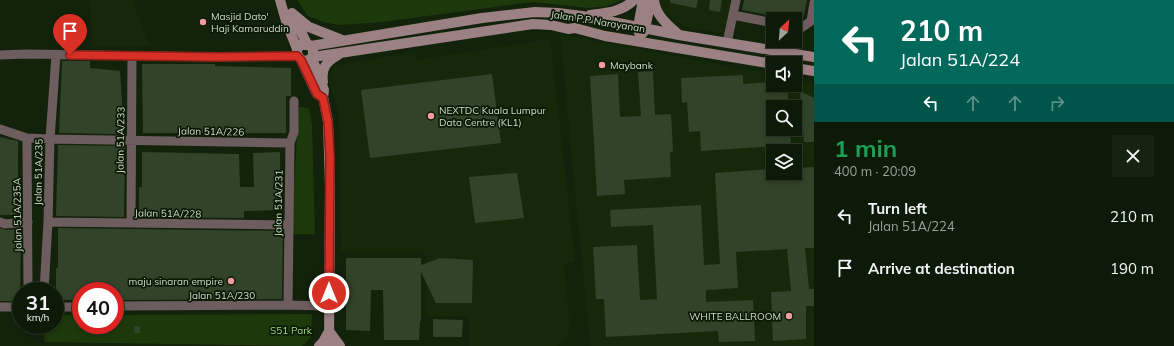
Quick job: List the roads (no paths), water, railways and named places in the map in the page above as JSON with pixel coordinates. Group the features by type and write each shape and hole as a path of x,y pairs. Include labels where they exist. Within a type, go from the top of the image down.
{"main road":[{"path":"582,16 612,12 630,4 634,0"},
{"path":"643,0 641,30 648,40 673,47"},
{"path":"575,28 592,28 633,36 641,30 651,0"},
{"path":"654,0 656,11 660,17 680,35"},
{"path":"282,3 309,27 344,40"},
{"path":"282,3 286,21 298,55 317,94 324,94"},
{"name":"Jalan P.P Narayanan","path":"309,45 509,14 535,12 582,16 641,30 814,57"},
{"path":"292,13 309,45 314,51 312,57 307,61 298,55"},
{"name":"Jalan P.P Narayanan","path":"312,57 533,24 551,25 568,29 575,28 605,36 766,63"},
{"path":"298,55 301,45 309,45"},
{"path":"329,346 330,157 323,76 324,68 329,60 342,53"},
{"path":"312,57 324,94"},
{"path":"802,69 814,71"},
{"path":"319,346 324,342 329,331"},
{"path":"329,331 340,346"}],"street":[{"path":"727,43 736,0"},
{"path":"802,27 810,21 814,4"},
{"path":"733,15 766,22"},
{"path":"0,55 27,54 218,57 298,55"},
{"name":"Jalan 51A/235","path":"45,282 50,139 56,55"},
{"name":"Jalan 51A/233","path":"131,224 132,56"},
{"name":"Jalan 51A/231","path":"288,306 290,144 294,132 294,101"},
{"name":"Jalan 51A/226","path":"0,129 27,138 290,144"},
{"name":"Jalan 51A/235A","path":"27,138 28,282"},
{"path":"0,222 5,224 28,222"},
{"name":"Jalan 51A/228","path":"48,222 288,225"},
{"name":"Jalan 51A/230","path":"124,306 329,306"},
{"path":"0,307 12,307"}],"place":[{"name":"Masjid Dato' Haji Kamaruddin","path":"203,22"},
{"name":"Maybank","path":"602,65"},
{"name":"NEXTDC Kuala Lumpur Data Centre (KL1)","path":"431,116"},
{"name":"maju sinaran empire","path":"231,281"},
{"name":"WHITE BALLROOM","path":"789,316"}],"park label":[{"name":"S51 Park","path":"291,330"}]}
